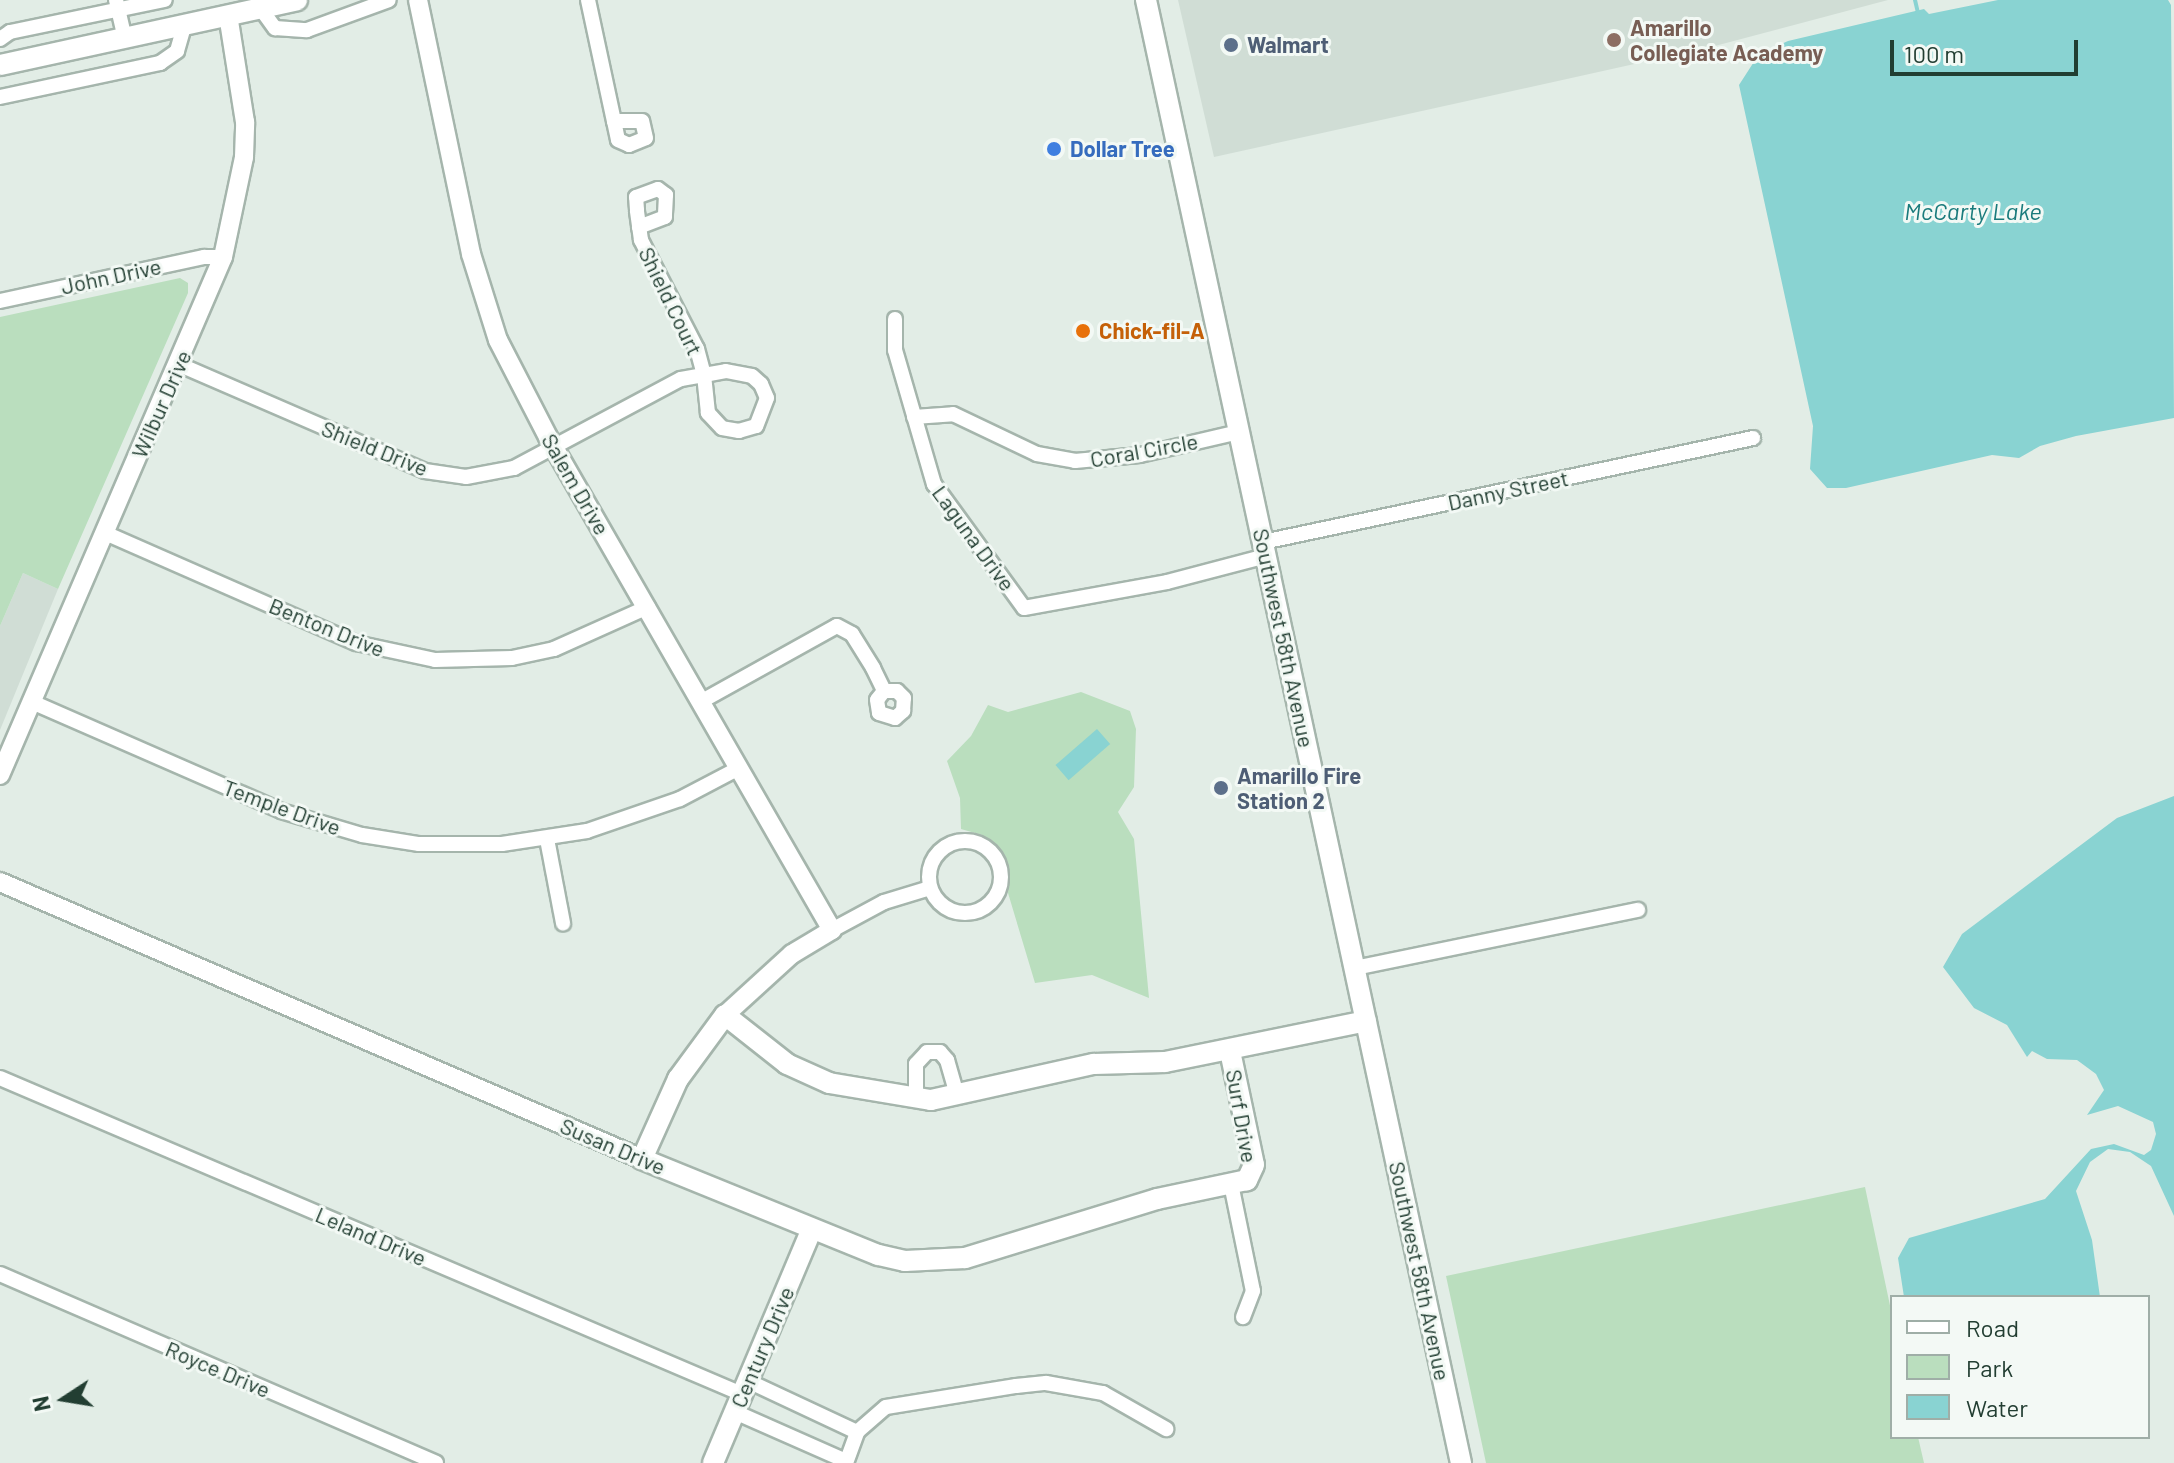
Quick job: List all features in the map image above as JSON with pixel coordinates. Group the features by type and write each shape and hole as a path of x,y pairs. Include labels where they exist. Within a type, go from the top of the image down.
{"main road":[{"path":"0,65 297,0"},
{"name":"Southwest 58th Avenue","path":"1146,0 1461,1463"},
{"path":"642,1159 678,1079 725,1015 787,1064 829,1083 916,1099 957,1095 1094,1064 1165,1062 1230,1051 1366,1021"},
{"name":"Surf Drive","path":"1230,1051 1254,1165 1239,1182"},
{"name":"Susan Drive","path":"642,1159 811,1231 905,1261 965,1258 1157,1199 1239,1182"},
{"name":"Century Drive","path":"713,1463 811,1231"}],"street":[{"path":"0,39 10,32 118,5 165,0"},
{"path":"261,9 275,28 307,30 389,0"},
{"name":"Salem Drive","path":"418,0 484,299 510,365 555,449 832,930"},
{"path":"588,0 614,121"},
{"path":"118,5 125,38"},
{"name":"Wilbur Drive","path":"0,775 4,759 32,702 223,257 240,193 245,139 228,15"},
{"path":"0,97 160,63 177,51 184,26"},
{"name":"Shield Court","path":"639,227 645,257 697,349 704,375 708,413 722,428 739,431 756,426 767,398 761,384 752,376 726,371 704,375"},
{"name":"John Drive","path":"0,301 204,257 223,257"},
{"name":"Laguna Drive","path":"895,319 895,350 934,484 1024,608 1167,582 1264,549"},
{"name":"Shield Drive","path":"178,364 445,476 490,475 555,449 681,379 704,375"},
{"name":"Coral Circle","path":"914,417 953,414 1037,454 1075,461 1140,455 1239,432"},
{"name":"Danny Street","path":"1264,549 1753,438"},
{"name":"Benton Drive","path":"105,533 356,643 422,659 474,661 554,649 648,607"},
{"path":"702,701 837,626 852,634 884,691"},
{"name":"Temple Drive","path":"32,702 322,825 419,844 547,839 641,814 739,768"},
{"path":"547,839 563,923"},
{"path":"958,841 988,849 1001,876 998,891 976,912 961,913 937,900 930,888 928,873 944,847 958,841"},
{"name":"Susan Drive","path":"0,882 642,1159"},
{"path":"725,1015 792,954 884,902 930,888"},
{"path":"1355,968 1638,910"},
{"path":"916,1099 916,1064 927,1052 940,1052 947,1060 957,1095"},
{"name":"Leland Drive","path":"0,1078 742,1396 846,1462"},
{"name":"Surf Drive","path":"1239,1182 1253,1291 1243,1317"},
{"name":"Royce Drive","path":"0,1274 436,1463"},
{"path":"846,1462 857,1432 886,1407 1046,1383 1103,1393 1166,1429"},
{"path":"742,1396 857,1432"}],"shaded area":[{"path":"1178,0 1888,0 1711,47 1214,157"},
{"path":"23,573 58,589 0,730 0,626"}],"green space":[{"path":"180,278 188,283 188,293 58,589 23,573 0,626 0,317"},
{"path":"1081,692 1130,711 1136,729 1134,787 1118,812 1134,839 1149,998 1092,975 1035,983 1008,893 1009,872 1002,851 982,835 961,829 960,798 947,761 971,736 988,705 1008,712"},
{"path":"1865,1187 1890,1306 1890,1439 1918,1439 1924,1463 1486,1463 1446,1276"}],"water":[{"name":"McCarty Lake","path":"1998,0 2168,0 2171,5 2174,418 2076,436 2040,446 2019,458 1992,455 1846,488 1827,488 1810,469 1813,426 1739,85 1759,54 1788,41 1924,9 1929,14"},
{"path":"1097,729 1110,744 1069,780 1055,765"},
{"path":"2174,796 2174,1216 2151,1166 2130,1152 2108,1149 2090,1162 2076,1191 2092,1240 2100,1295 1904,1295 1898,1258 1909,1238 2045,1199 2091,1149 2114,1144 2144,1155 2151,1150 2156,1134 2153,1122 2118,1106 2087,1115 2104,1090 2096,1074 2077,1060 2047,1059 2032,1051 2027,1057 2007,1025 1974,1008 1943,967 1962,934 2117,818"}],"waterway":[{"path":"1915,0 1918,13"}],"place":[{"name":"Amarillo Collegiate Academy","path":"1614,40"},
{"name":"Walmart","path":"1231,45"},
{"name":"Dollar Tree","path":"1054,149"},
{"name":"Chick-fil-A","path":"1083,331"},
{"name":"Amarillo Fire Station 2","path":"1221,788"}]}
